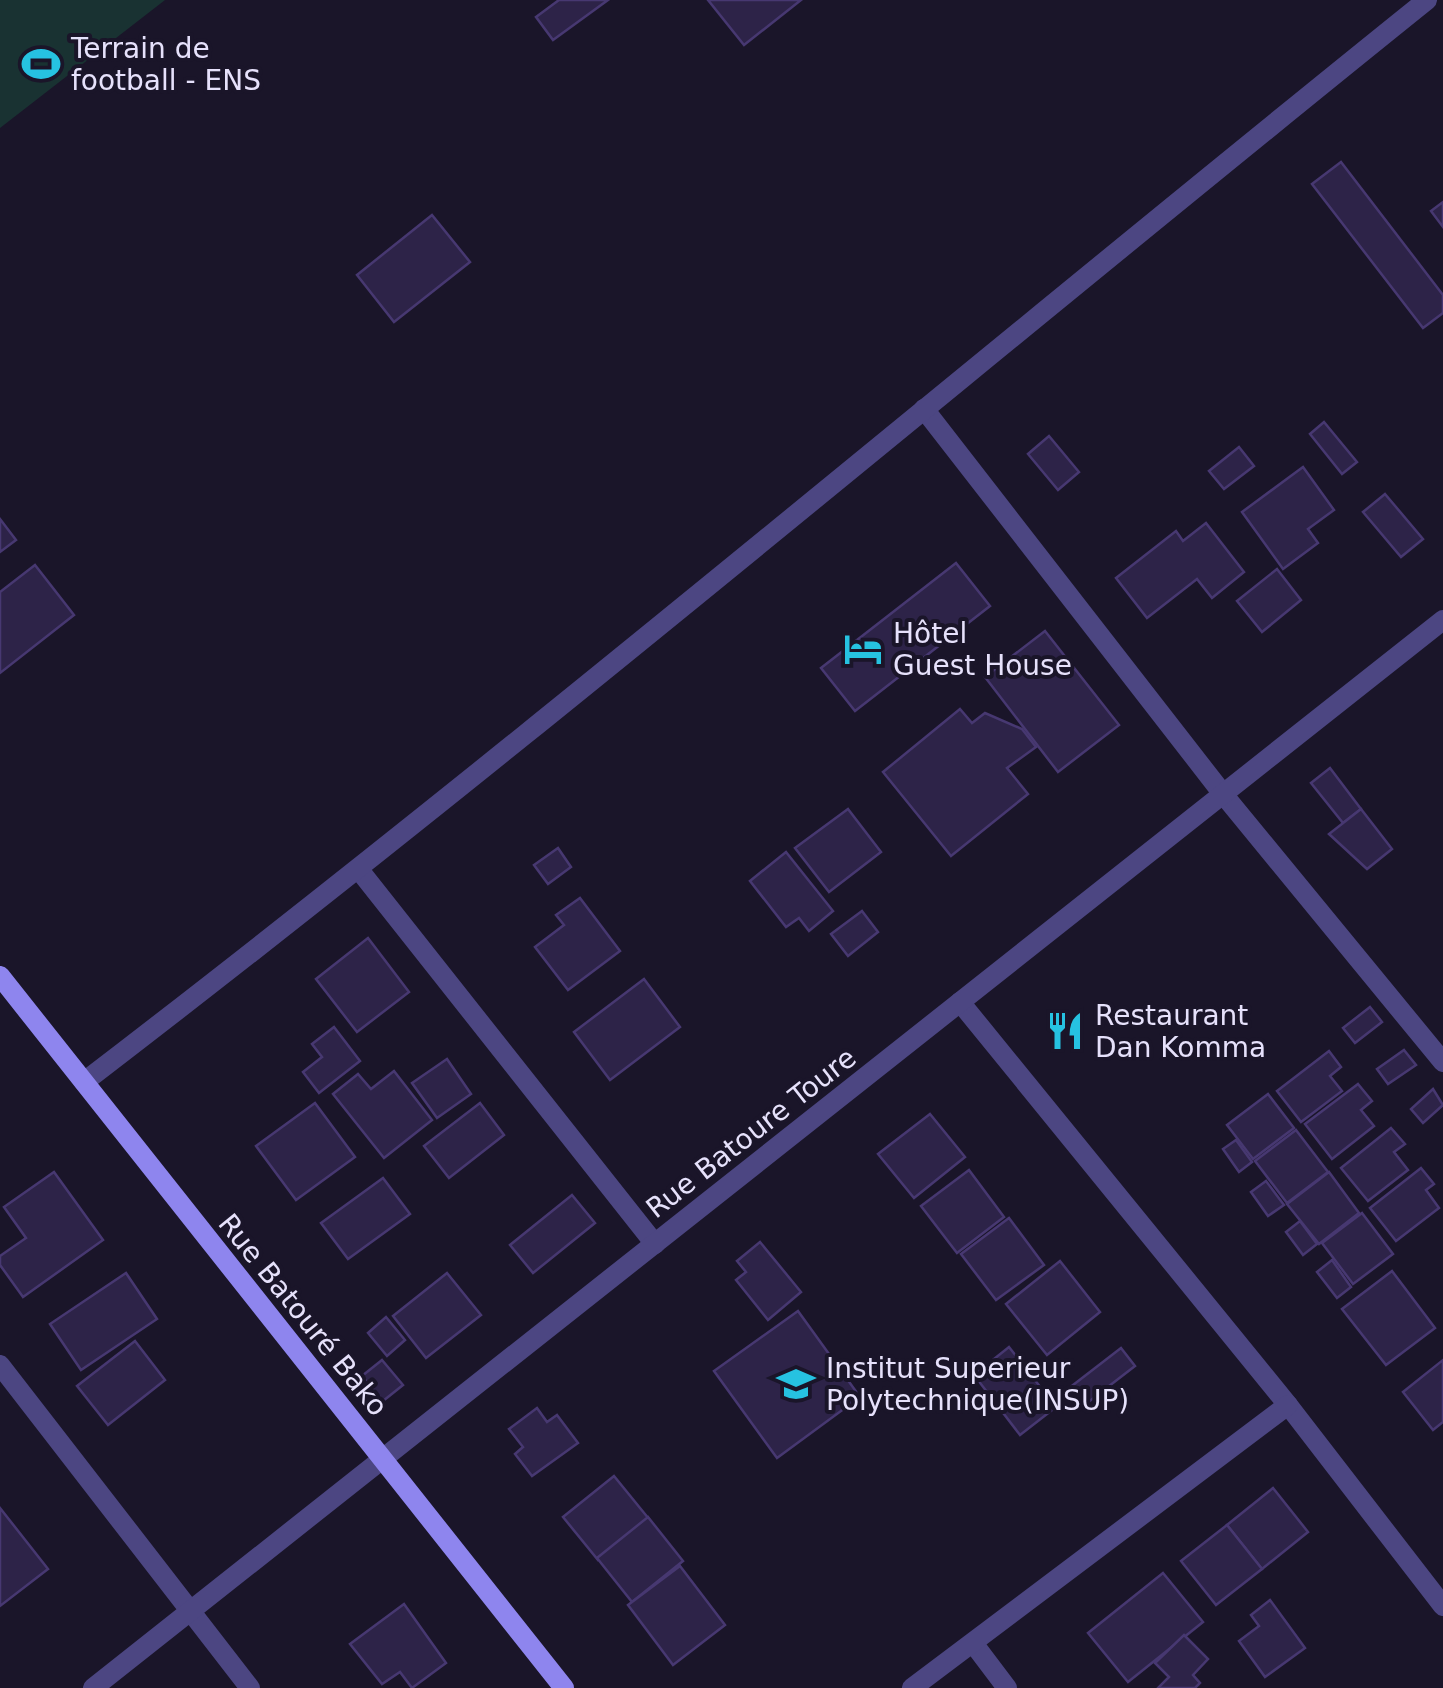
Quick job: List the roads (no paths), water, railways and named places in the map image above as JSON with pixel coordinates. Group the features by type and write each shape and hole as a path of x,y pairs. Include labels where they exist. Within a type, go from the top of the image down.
{"main road":[{"name":"Rue Batouré Bako","path":"0,976 564,1688"}],"street":[{"path":"84,1082 360,870 717,583 924,408 1427,0"},
{"path":"924,408 1223,794 1443,1062"},
{"name":"Rue Batoure Toure","path":"94,1688 1443,620"},
{"path":"360,870 655,1244"},
{"path":"960,1002 1288,1405 1443,1606"},
{"path":"0,1366 250,1688"},
{"path":"912,1688 1288,1405"},
{"path":"973,1644 1008,1688"}],"place":[{"name":"Terrain de football - ENS","path":"41,64"},
{"name":"Hôtel Guest House","path":"863,649"},
{"name":"Restaurant Dan Komma","path":"1065,1031"},
{"name":"Institut Superieur Polytechnique(INSUP)","path":"796,1384"}]}
